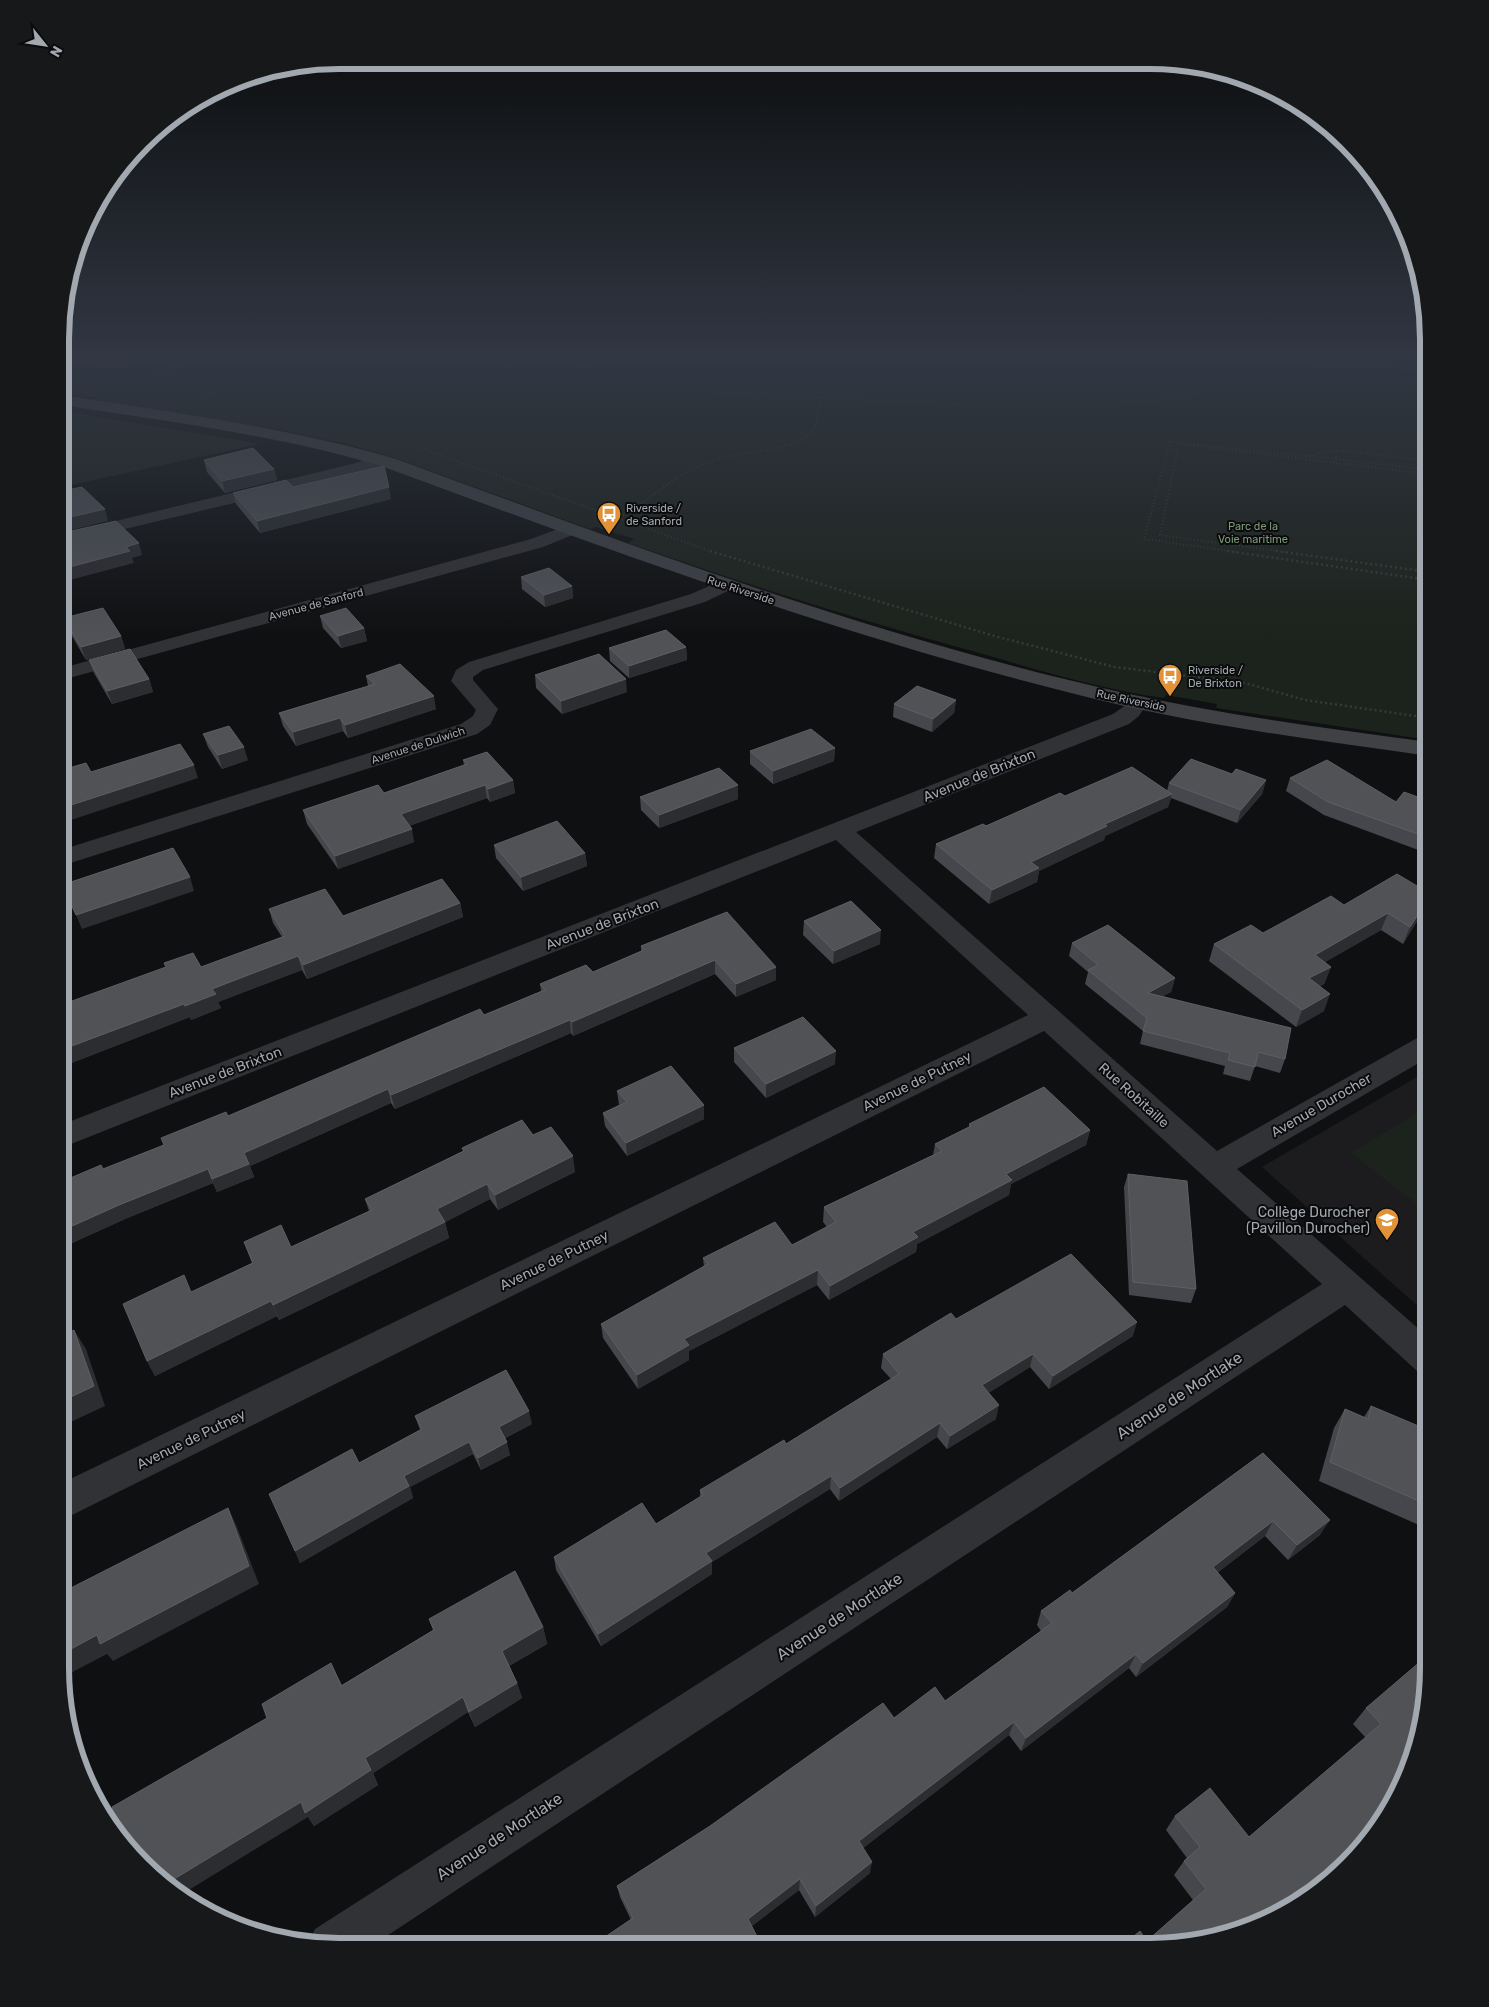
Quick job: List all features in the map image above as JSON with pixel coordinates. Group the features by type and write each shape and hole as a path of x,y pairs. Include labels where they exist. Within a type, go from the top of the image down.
{"street":[{"name":"Rue Riverside","path":"344,451 380,460 725,585 916,644 1068,686 1136,702 1236,720 1420,748"},
{"path":"69,537 362,467 380,460"},
{"name":"Avenue de Sanford","path":"69,672 537,543 569,530"},
{"name":"Avenue de Dulwich","path":"69,856 469,728 482,720 487,709 462,681 463,674 476,666 698,598 725,585"},
{"name":"Avenue de Brixton","path":"69,1134 840,831 1121,718 1131,711 1136,702"},
{"name":"Rue Robitaille","path":"840,831 1420,1353"},
{"name":"Avenue de Putney","path":"69,1499 1048,1018"},
{"name":"Avenue Durocher","path":"1214,1167 1420,1049"},
{"name":"Avenue de Mortlake","path":"342,1938 1347,1286"}],"path":[{"name":"Rue Riverside","path":"425,451 751,566 945,623 1101,664 1244,683 1305,700 1420,717"},
{"path":"618,519 671,481 702,464 724,456 749,451"},
{"path":"1168,451 1144,539 1420,579"},
{"path":"1178,451 1160,535 1290,553 1392,564 1420,570"},
{"path":"1241,451 1384,466"},
{"path":"1260,451 1420,471"},
{"path":"1307,456 1326,451"},
{"path":"1336,451 1336,459"},
{"path":"1341,451 1420,461"},
{"path":"1287,560 1290,553"}],"shaded area":[{"name":"Collège Durocher (Pavillon Durocher)","path":"1420,1075 1420,1308 1262,1167"}],"green space":[{"path":"69,451 229,451 69,485"},
{"name":"Parc de la Voie maritime","path":"370,451 1420,451 1420,739 1216,708 1217,704 1166,695 1164,698 1140,694 1091,684 1043,671 885,626 756,586 628,543 634,539 629,537 596,527 590,529 398,459"},
{"path":"1420,1111 1420,1206 1351,1153"}],"building":[{"path":"242,451 256,451 274,469 222,481 204,460"},
{"path":"384,466 389,487 257,521 233,493 286,480 293,487"},
{"path":"82,487 105,509 69,517 69,490"},
{"path":"116,521 139,543 126,547 130,551 69,567 69,531"},
{"path":"549,568 572,586 544,595 521,577"},
{"path":"103,608 121,636 81,647 69,627 69,617"},
{"path":"346,608 364,628 338,636 320,616"},
{"path":"666,630 686,647 629,666 609,648"},
{"path":"130,649 149,679 107,691 89,660"},
{"path":"599,654 626,679 561,701 535,675"},
{"path":"400,664 434,696 345,725 340,718 293,732 279,713 375,684 366,676"},
{"path":"917,686 956,700 933,719 894,704"},
{"path":"229,726 244,747 218,755 203,734"},
{"path":"811,729 835,748 773,771 750,751"},
{"path":"180,744 194,765 69,806 69,768 86,763 91,772"},
{"path":"487,752 513,780 488,789 485,785 401,814 412,829 335,856 303,810 378,785 384,793 467,764 463,760"},
{"path":"1191,759 1232,774 1236,769 1266,780 1241,810 1169,783"},
{"path":"1327,760 1396,802 1404,792 1420,798 1420,835 1328,802 1290,778"},
{"path":"1132,767 1172,794 1105,824 1107,826 1031,862 1039,868 992,890 936,844 983,824 986,826 1060,793 1065,796"},
{"path":"719,768 738,785 659,815 640,797"},
{"path":"557,821 585,853 521,877 494,845"},
{"path":"173,848 190,877 76,915 69,900 69,883"},
{"path":"1397,874 1420,888 1420,911 1410,927 1388,913 1315,955 1331,967 1309,978 1330,994 1302,1010 1214,944 1251,925 1263,933 1331,896 1344,905"},
{"path":"442,879 460,903 303,965 298,956 212,989 216,994 69,1047 69,1002 166,967 164,963 193,953 201,967 285,936 269,909 325,889 343,916"},
{"path":"851,901 881,930 834,951 804,921"},
{"path":"727,912 776,967 736,984 715,960 572,1022 570,1020 391,1095 388,1089 244,1153 249,1164 212,1179 208,1169 69,1227 69,1179 101,1165 103,1169 164,1145 161,1138 226,1112 228,1116 480,1009 484,1015 545,990 540,984 586,965 593,972 644,950 641,946"},
{"path":"1108,925 1175,978 1148,993 1291,1028 1285,1059 1258,1052 1255,1067 1228,1060 1230,1053 1143,1031 1147,1018 1088,970 1098,965 1072,943"},
{"path":"803,1017 836,1051 766,1084 734,1048"},
{"path":"671,1066 704,1105 626,1143 603,1113 627,1102 617,1091"},
{"path":"1044,1087 1090,1130 1006,1174 1012,1180 913,1232 918,1237 830,1286 818,1270 684,1339 689,1345 637,1375 601,1324 708,1264 703,1258 775,1222 792,1245 836,1222 824,1207 942,1151 935,1144 971,1126 969,1124"},
{"path":"522,1120 533,1135 551,1127 573,1156 495,1195 487,1184 437,1209 445,1222 273,1305 271,1301 147,1361 123,1304 184,1275 191,1292 253,1263 244,1242 281,1225 291,1247 372,1210 365,1199 464,1151 462,1148"},
{"path":"1128,1174 1187,1181 1196,1289 1133,1282"},
{"path":"1071,1254 1137,1322 1053,1376 1033,1354 982,1385 999,1405 950,1436 940,1423 840,1488 831,1476 706,1553 712,1561 598,1634 554,1557 642,1503 656,1524 703,1495 700,1490 784,1440 786,1444 899,1374 883,1354 951,1313 956,1319"},
{"path":"74,1330 94,1386 69,1398 69,1332"},
{"path":"506,1370 529,1411 499,1427 507,1442 478,1458 469,1442 404,1476 409,1486 295,1551 269,1494 352,1449 359,1463 422,1429 415,1416"},
{"path":"1371,1406 1420,1427 1420,1501 1330,1462 1345,1409 1368,1419"},
{"path":"1263,1453 1330,1520 1297,1545 1273,1521 1213,1567 1235,1593 1143,1663 1136,1654 1026,1738 1014,1722 859,1841 872,1862 816,1906 800,1879 748,1919 758,1938 603,1938 633,1918 617,1886 710,1826 883,1703 894,1718 935,1687 945,1701 1052,1623 1041,1611 1070,1590 1072,1593"},
{"path":"228,1508 249,1566 100,1644 97,1635 69,1650 69,1589"},
{"path":"515,1571 543,1627 502,1651 517,1683 469,1712 463,1697 365,1758 371,1770 305,1813 301,1802 173,1880 148,1859 115,1820 112,1807 267,1718 262,1704 331,1663 341,1686 434,1630 429,1619"},
{"path":"1420,1662 1420,1686 1415,1721 1400,1771 1375,1818 1341,1859 1300,1893 1253,1918 1203,1933 1168,1938 1150,1938 1206,1889 1184,1861 1200,1847 1175,1816 1210,1788 1249,1837 1381,1724 1366,1708"},
{"path":"1140,1931 1145,1938 1132,1938"}],"place":[{"name":"Riverside / de Sanford","path":"609,535"},
{"name":"Riverside / De Brixton","path":"1170,697"},
{"name":"Collège Durocher (Pavillon Durocher)","path":"1387,1241"}]}
